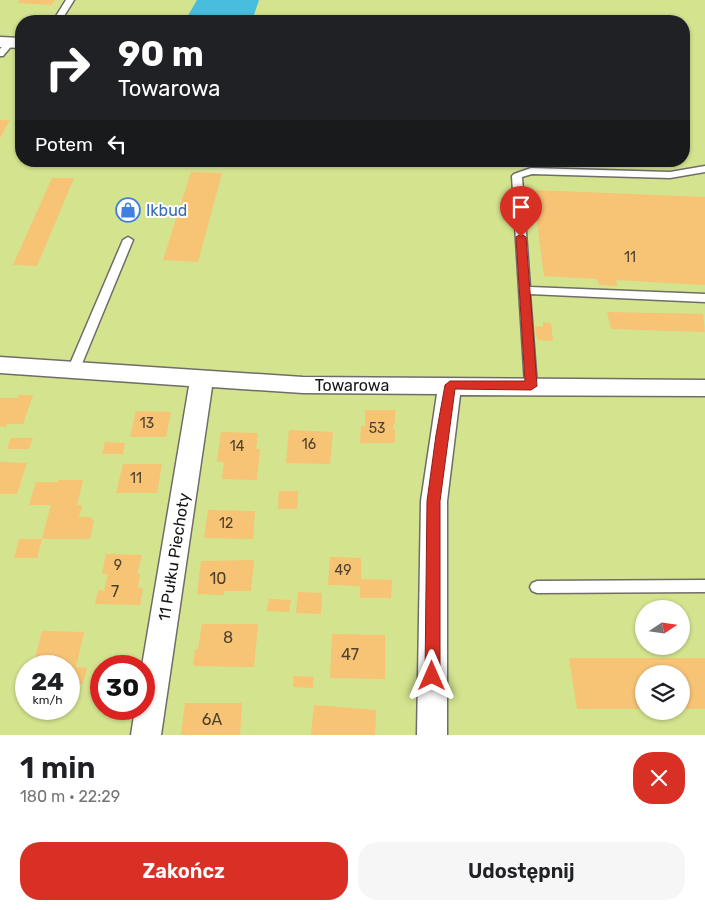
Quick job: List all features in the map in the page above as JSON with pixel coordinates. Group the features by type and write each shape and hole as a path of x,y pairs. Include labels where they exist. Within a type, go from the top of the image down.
{"street":[{"name":"Towarowa","path":"0,365 303,385 705,388"},
{"name":"11 Pułku Piechoty","path":"146,735 202,379"},
{"path":"432,735 434,501 450,385"}],"lane":[{"path":"61,15 70,0"},
{"path":"531,386 517,176 531,171 670,175 705,169"},
{"path":"73,371 128,240"},
{"path":"524,290 705,298"},
{"path":"537,587 705,586"}],"green space":[{"path":"0,0 705,0 705,735 0,735"}],"water":[{"path":"197,0 259,0 254,15 188,15"}],"building":[{"path":"20,0 55,0 51,5 17,3"},
{"path":"0,120 10,120 0,138"},
{"path":"191,172 222,173 198,262 163,260"},
{"path":"52,178 74,178 37,266 13,265"},
{"path":"533,190 705,197 705,285 616,280 617,286 599,285 597,279 544,276"},
{"path":"607,312 703,314 705,332 611,329"},
{"path":"543,322 551,323 553,341 537,340 535,326 543,327"},
{"path":"19,395 33,395 23,424 7,424 6,427 0,426 0,398 18,398"},
{"path":"365,410 395,410 393,429 395,429 395,443 360,443 361,426 365,426"},
{"path":"136,411 171,412 166,437 130,437"},
{"path":"289,430 333,432 330,464 286,463"},
{"path":"221,432 258,433 256,449 260,449 257,480 222,479 224,462 217,462"},
{"path":"11,438 33,438 29,449 7,449"},
{"path":"105,442 125,443 123,454 102,454"},
{"path":"0,462 27,463 17,494 0,494"},
{"path":"123,464 162,464 157,493 116,493"},
{"path":"58,480 83,480 77,505 82,505 79,517 90,517 94,521 90,539 42,539 51,505 29,505 36,482 58,482"},
{"path":"279,491 298,491 297,509 278,509"},
{"path":"208,510 255,511 253,539 204,538"},
{"path":"19,539 42,539 37,558 14,558"},
{"path":"106,554 142,555 137,574 140,574 138,588 143,588 140,605 95,604 98,590 104,591 108,574 102,574"},
{"path":"330,557 361,558 361,579 392,580 391,598 360,598 360,586 328,585"},
{"path":"254,560 251,591 224,591 224,595 197,594 201,561"},
{"path":"298,592 322,593 321,614 296,613"},
{"path":"269,599 291,600 289,612 267,611"},
{"path":"202,624 258,624 254,667 193,666 195,649 198,649"},
{"path":"42,631 84,632 79,655 36,655"},
{"path":"332,634 385,635 385,679 330,678"},
{"path":"569,658 705,658 705,709 690,709 690,665 635,665 635,709 577,709"},
{"path":"80,667 87,668 83,684 80,684"},
{"path":"294,676 314,677 313,688 293,687"},
{"path":"185,703 242,703 240,735 181,735"},
{"path":"314,705 376,710 375,735 311,735"}],"place":[{"name":"Ikbud","path":"128,210"}],"route":[{"path":"432,676 434,501 450,385 531,386 521,237"}]}
